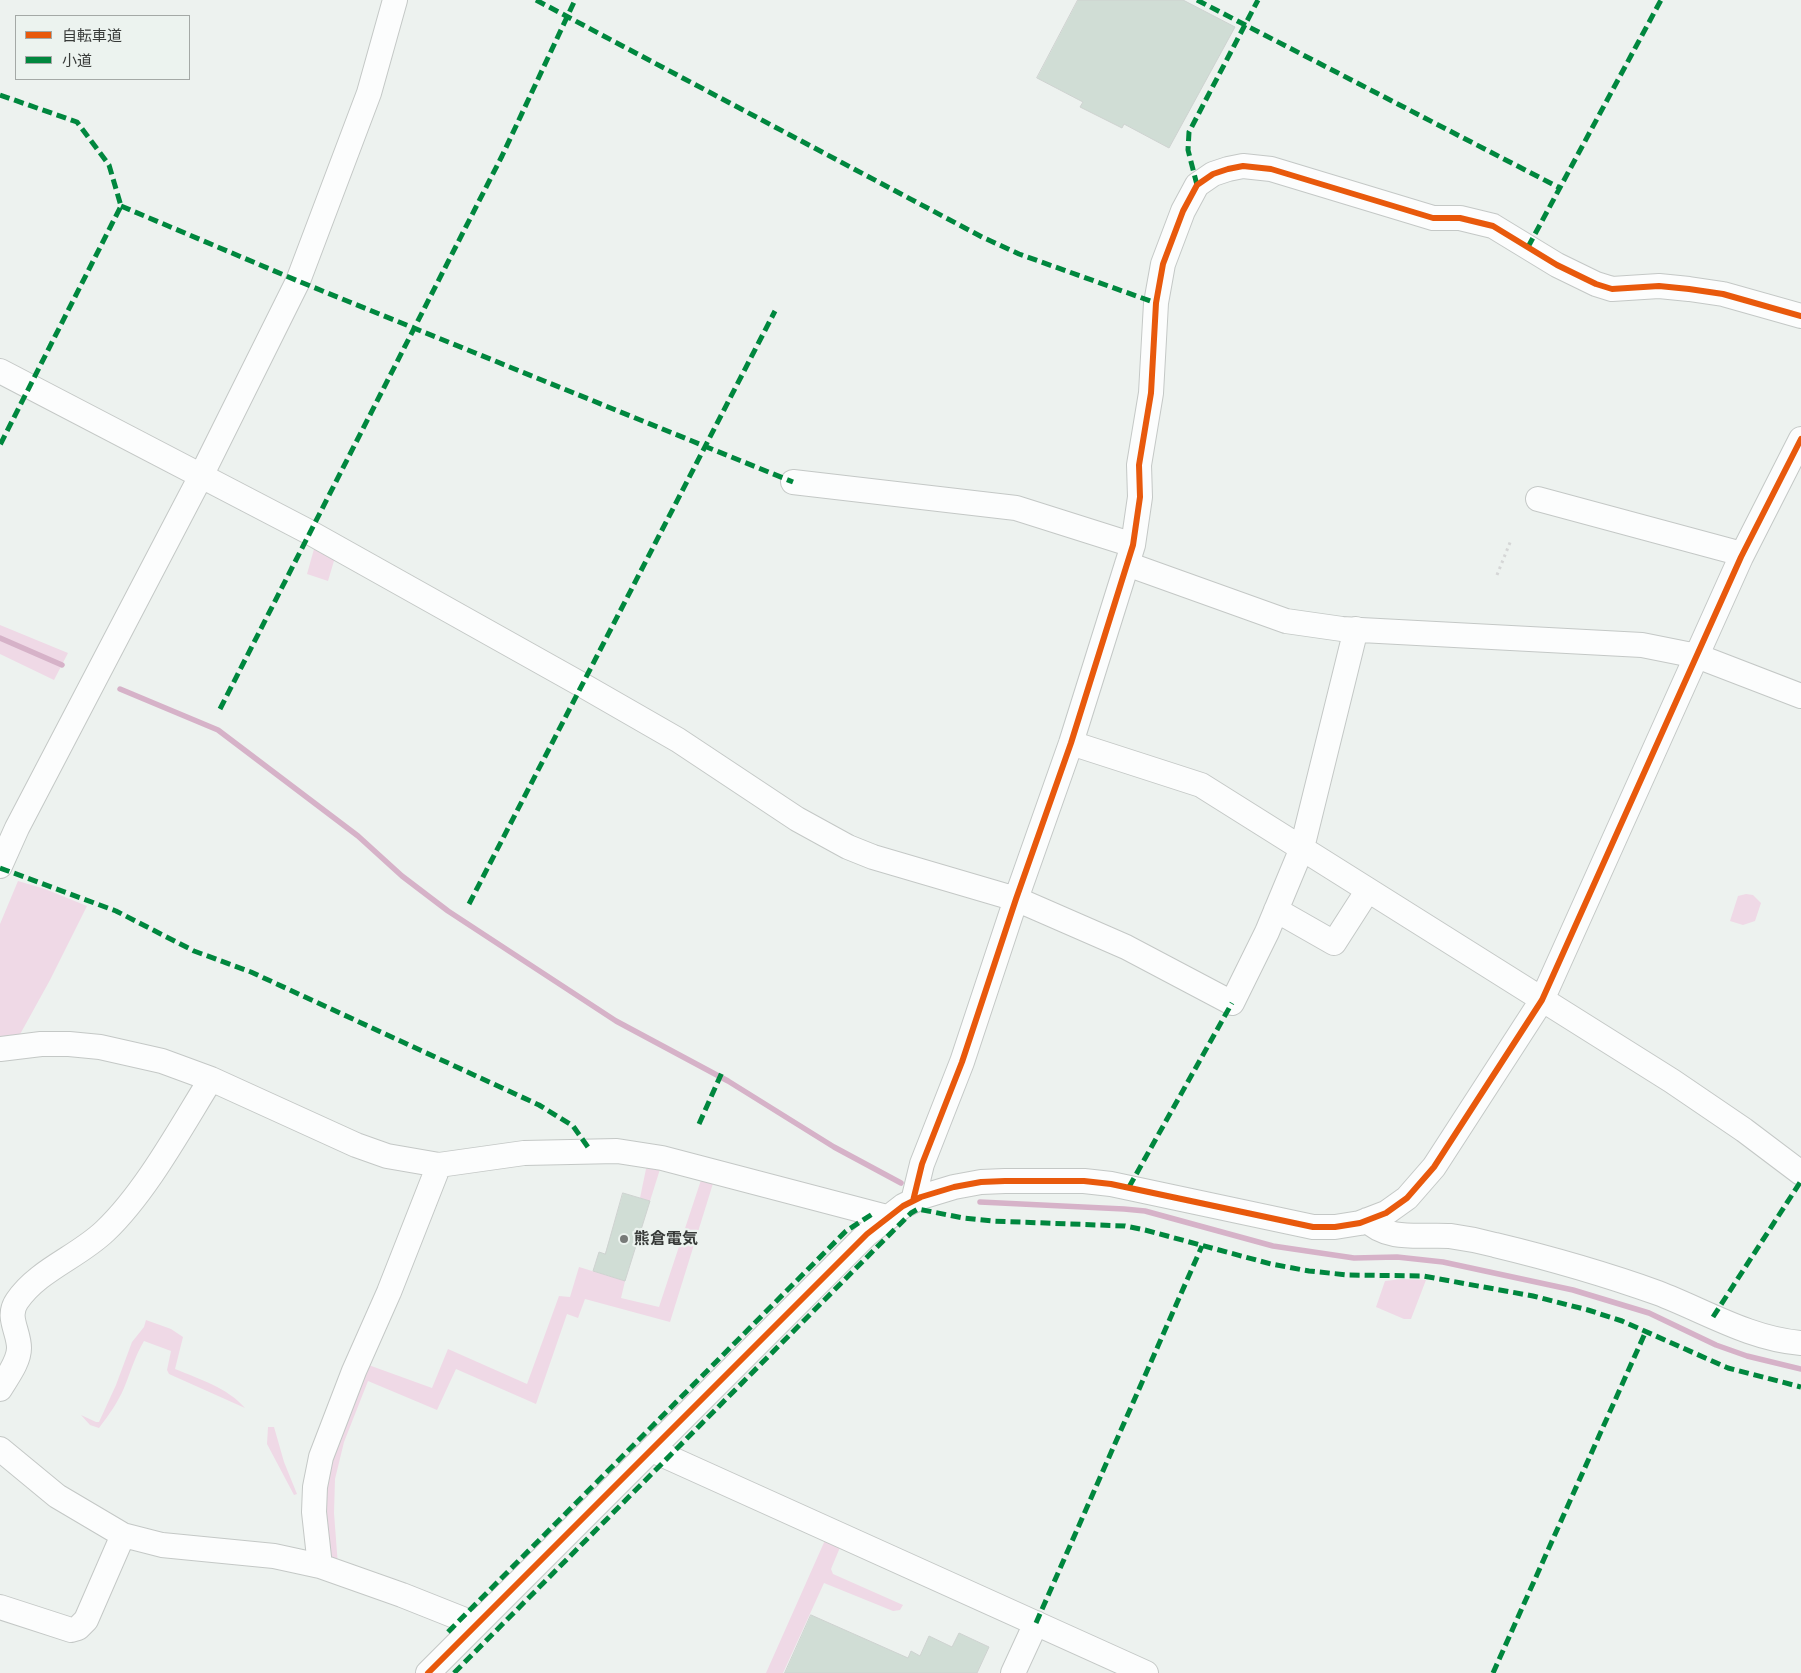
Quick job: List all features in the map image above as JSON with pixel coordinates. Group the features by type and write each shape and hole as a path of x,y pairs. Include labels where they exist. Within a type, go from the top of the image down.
{"street":[{"path":"0,866 29,803 201,476 298,281 369,93 395,0"},
{"path":"912,1201 922,1164 962,1062 1016,899 1071,743 1130,554 1140,497 1139,465 1151,393 1156,303 1163,264 1197,184 1213,174 1243,166 1271,169 1433,218 1460,218 1493,226 1564,269 1596,284 1612,289 1658,286 1724,294 1801,316"},
{"path":"0,370 309,532 678,740 818,832 873,858 1016,899 1126,947 1232,1003 1276,910 1302,848 1356,630"},
{"path":"428,1673 867,1234 887,1217 912,1201 954,1186 981,1182 1084,1181 1142,1189 1313,1227 1350,1225 1367,1220 1386,1213 1407,1198 1425,1178 1542,1000 1742,554 1801,439"},
{"path":"793,482 1016,508 1130,554 1286,621 1356,630 1642,645 1697,656 1801,696"},
{"path":"1538,499 1742,554"},
{"path":"1071,743 1201,785 1672,1081 1744,1130 1801,1173"},
{"path":"1276,910 1334,943 1368,890"},
{"path":"0,1049 41,1044 100,1047 162,1061 211,1079 356,1146 386,1156 439,1165 524,1153 617,1151 655,1157 887,1217"},
{"path":"0,1389 17,1359 19,1349 11,1317 12,1309 18,1299 48,1271 94,1241 119,1216 148,1178 211,1079"},
{"path":"320,1566 314,1512 315,1487 321,1457 354,1371 389,1292 439,1165"},
{"path":"1367,1220 1382,1231 1476,1240 1548,1259 1658,1293 1749,1331 1801,1343"},
{"path":"0,1449 57,1496 123,1535 162,1545 274,1556 320,1566 410,1598 475,1624"},
{"path":"652,1450 1146,1673"},
{"path":"0,1607 71,1630 78,1628 86,1620 123,1535"},
{"path":"1013,1673 1036,1623"}],"path":[{"path":"1497,575 1511,540"}],"shaded area":[{"path":"316,542 336,554 328,581 307,574"},
{"path":"0,625 68,653 54,680 0,654"},
{"path":"18,881 45,889 87,906 18,1038 0,1039 0,924"},
{"path":"1753,895 1761,903 1755,921 1743,925 1730,921 1738,896"},
{"path":"650,1165 661,1166 650,1201 640,1198 646,1169"},
{"path":"703,1174 715,1177 670,1322 585,1299 578,1318 567,1314 536,1404 456,1369 437,1410 368,1381 344,1442 335,1479 334,1513 338,1566 325,1561 321,1485 363,1363 432,1388 448,1349 527,1384 559,1296 570,1297 579,1267 625,1281 621,1298 659,1307"},
{"path":"1402,1279 1426,1280 1411,1319 1404,1319 1376,1307 1385,1281"},
{"path":"146,1320 171,1329 183,1337 175,1369 222,1390 245,1408 169,1374 167,1370 171,1351 144,1341 122,1393 113,1408 99,1428 90,1425 81,1415 99,1422 116,1385 132,1342 144,1327"},
{"path":"268,1427 274,1427 284,1462 297,1494 294,1495 267,1444"},
{"path":"826,1538 841,1545 831,1569 833,1574 903,1605 900,1610 893,1611 824,1583 783,1673 766,1673"}],"building":[{"path":"1078,0 1183,0 1235,27 1169,148 1124,124 1122,128 1080,107 1083,102 1037,78"},
{"name":"熊倉電気","path":"623,1193 650,1201 625,1281 593,1271 599,1252 605,1254"},
{"path":"811,1615 908,1658 911,1651 920,1656 929,1636 952,1647 959,1633 989,1647 977,1673 785,1673"}],"waterway":[{"path":"0,638 62,665"},
{"path":"120,689 218,730 358,836 402,876 448,911 616,1021 728,1081 834,1147 901,1183"},
{"path":"980,1202 1145,1211 1273,1246 1354,1258 1397,1257 1443,1262 1573,1290 1649,1313 1716,1345 1747,1356 1801,1369"}],"marked path":[{"path":"536,0 982,237 1019,254 1156,303"},
{"path":"220,709 502,156 575,0"},
{"path":"1197,0 1558,187"},
{"path":"1197,185 1188,150 1189,132 1258,0"},
{"path":"1528,247 1661,0"},
{"path":"0,95 77,122 109,165 121,206 0,445"},
{"path":"121,206 298,281 793,482"},
{"path":"469,904 775,311"},
{"path":"0,868 116,911 194,951 251,972 539,1105 573,1126 590,1150"},
{"path":"1129,1187 1232,1003"},
{"path":"699,1124 723,1070"},
{"path":"1713,1317 1801,1181"},
{"path":"454,1673 911,1213 918,1209 963,1218 992,1221 1125,1226 1271,1264 1309,1271 1348,1275 1423,1276 1533,1296 1622,1321 1728,1368 1801,1387"},
{"path":"448,1632 846,1231 874,1213"},
{"path":"1036,1623 1202,1246"},
{"path":"1493,1673 1646,1331"}],"cycle path":[{"path":"913,1201 922,1164 962,1062 1016,899 1071,743 1133,545 1140,497 1139,465 1151,393 1156,303 1163,264 1183,211 1197,185 1213,174 1228,169 1243,166 1271,169 1433,218 1460,218 1493,226 1557,265 1596,284 1612,289 1659,286 1689,289 1723,294 1801,316"},
{"path":"428,1673 867,1234 903,1206 921,1197 954,1187 981,1182 1084,1181 1111,1184 1313,1227 1335,1227 1360,1223 1386,1213 1407,1198 1434,1167 1542,1000 1741,557 1801,439"}],"place":[{"name":"熊倉電気","path":"624,1239"}]}
